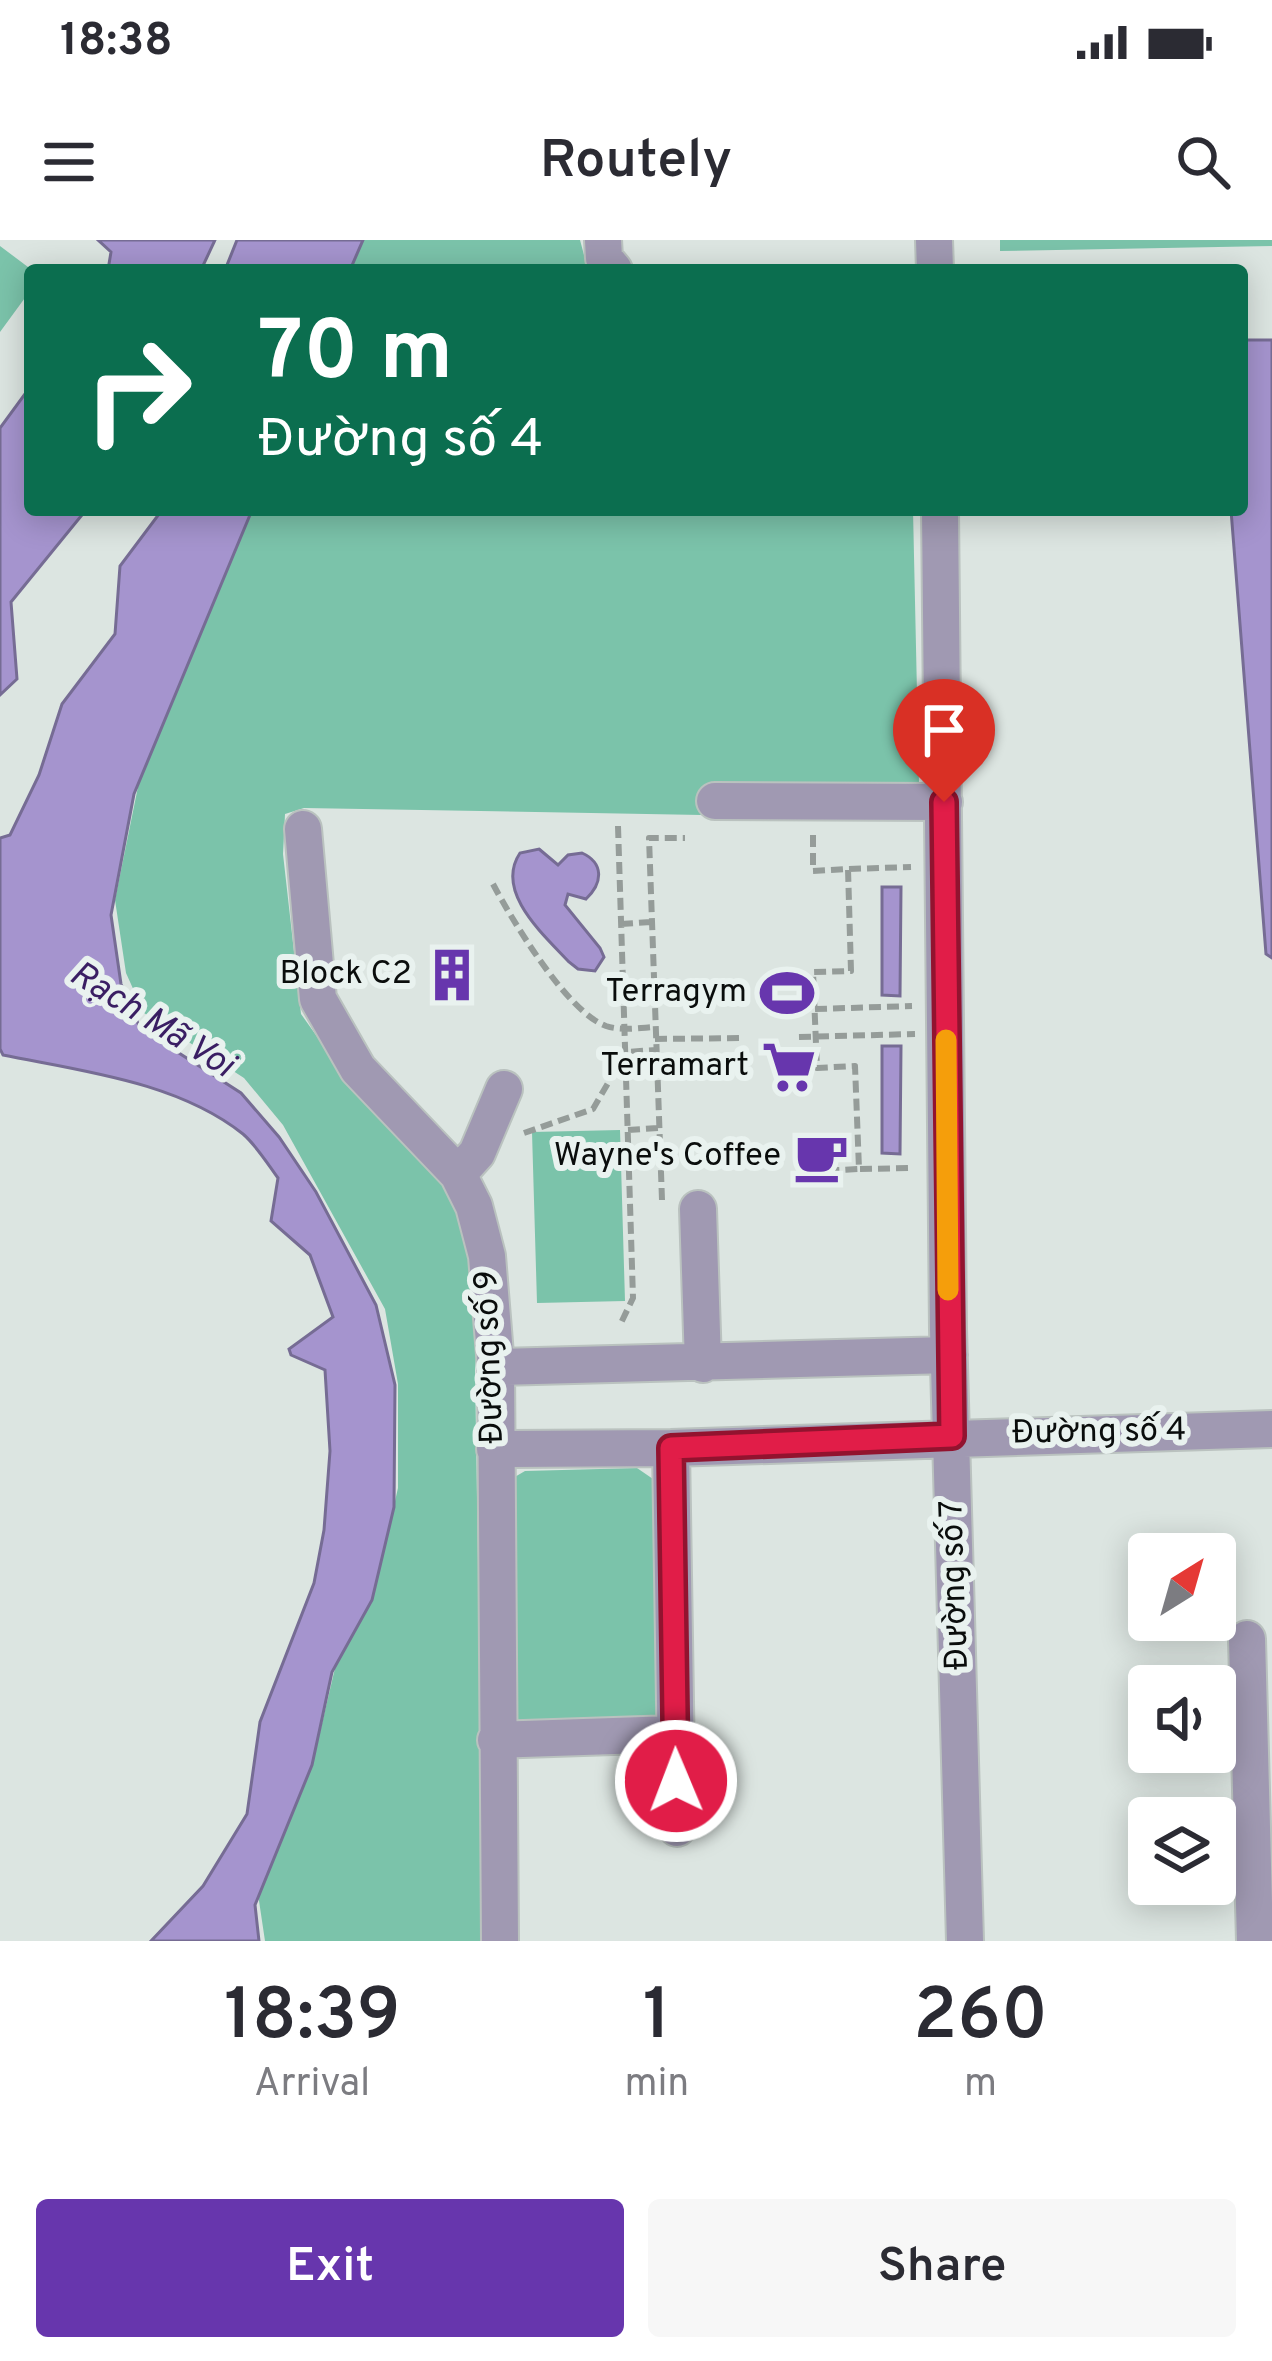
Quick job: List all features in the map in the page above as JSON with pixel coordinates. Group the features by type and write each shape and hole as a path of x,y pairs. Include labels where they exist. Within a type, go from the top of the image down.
{"street":[{"name":"Đường số 7","path":"940,516 949,1355 965,1941"},
{"path":"715,802 944,802"},
{"name":"Đường số 9","path":"303,829 318,999 358,1069 458,1174 474,1206 488,1256 496,1367 500,1941"},
{"path":"458,1174 477,1153 504,1089"},
{"path":"698,1209 703,1364"},
{"path":"496,1367 949,1355"},
{"name":"Đường số 4","path":"495,1449 1272,1429"},
{"path":"671,1448 677,1828"},
{"path":"1246,1639 1260,1719 1255,1941"},
{"path":"496,1740 674,1734"}],"path":[{"path":"812,819 813,871 911,867"},
{"path":"618,826 633,1298 620,1325"},
{"path":"662,1199 649,838 685,838"},
{"path":"848,869 851,971 813,972 814,1009 817,1068 855,1066 859,1169"},
{"path":"493,884 514,925 574,999 603,1025 655,1027"},
{"path":"621,924 651,922"},
{"path":"814,1009 946,1020"},
{"path":"799,1037 946,1020"},
{"path":"655,1039 744,1038"},
{"path":"626,1052 656,1050"},
{"path":"519,1137 529,1128 593,1109 626,1052"},
{"path":"628,1130 659,1128"},
{"path":"823,1171 910,1168"}],"green space":[{"path":"361,240 580,240 586,264 351,264"},
{"path":"1000,240 1272,240 1272,246 1000,251"},
{"path":"0,246 24,264 24,299 0,332"},
{"path":"249,516 913,516 919,784 709,787 702,815 304,808 285,814 283,854 301,1014 350,1083 440,1173 458,1214 480,1305 475,1370 484,1941 265,1941 258,1894 312,1766 336,1664 381,1562 398,1488 398,1384 385,1309 283,1125 244,1078 144,1013 126,973 115,900 140,777"},
{"path":"620,1130 625,1301 537,1303 532,1132"},
{"path":"637,1468 653,1479 663,1500 659,1719 513,1724 513,1478 525,1471"}],"shaded area":[{"path":"98,240 215,240 204,264 109,264 111,252"},
{"path":"237,240 363,240 353,264 227,264"},
{"path":"1248,340 1272,340 1272,958 1266,954 1231,516 1248,516"},
{"path":"24,395 24,516 81,516 11,602 17,679 0,695 0,428"},
{"path":"158,516 250,516 134,794 111,915 121,984 140,1028 241,1093 279,1137 316,1192 376,1305 395,1385 394,1507 372,1600 332,1672 312,1765 255,1905 259,1941 151,1941 203,1886 247,1814 260,1722 314,1583 324,1530 330,1451 325,1370 291,1355 289,1349 333,1317 310,1255 271,1221 278,1178 243,1134 217,1116 159,1090 3,1055 0,1049 0,838 10,835 39,775 62,704 115,634 120,566"},
{"path":"539,849 558,865 568,855 582,853 597,868 592,893 586,899 568,894 565,905 600,948 604,957 595,971 578,969 569,962 517,898 514,868 520,853"},
{"path":"882,887 901,887 900,996 882,995"},
{"path":"882,1046 901,1046 900,1154 882,1153"}],"slow traffic":[{"path":"946,1040 948,1290"}],"place":[{"name":"Block C2","path":"452,975"},
{"name":"Terragym","path":"787,993"},
{"name":"Terramart","path":"789,1067"},
{"name":"Wayne's Coffee","path":"821,1157"}],"route":[{"path":"676,1781 671,1448 952,1436 944,802"}],"water label":[{"name":"Rạch Mã Voi","path":"151,1021"}]}
